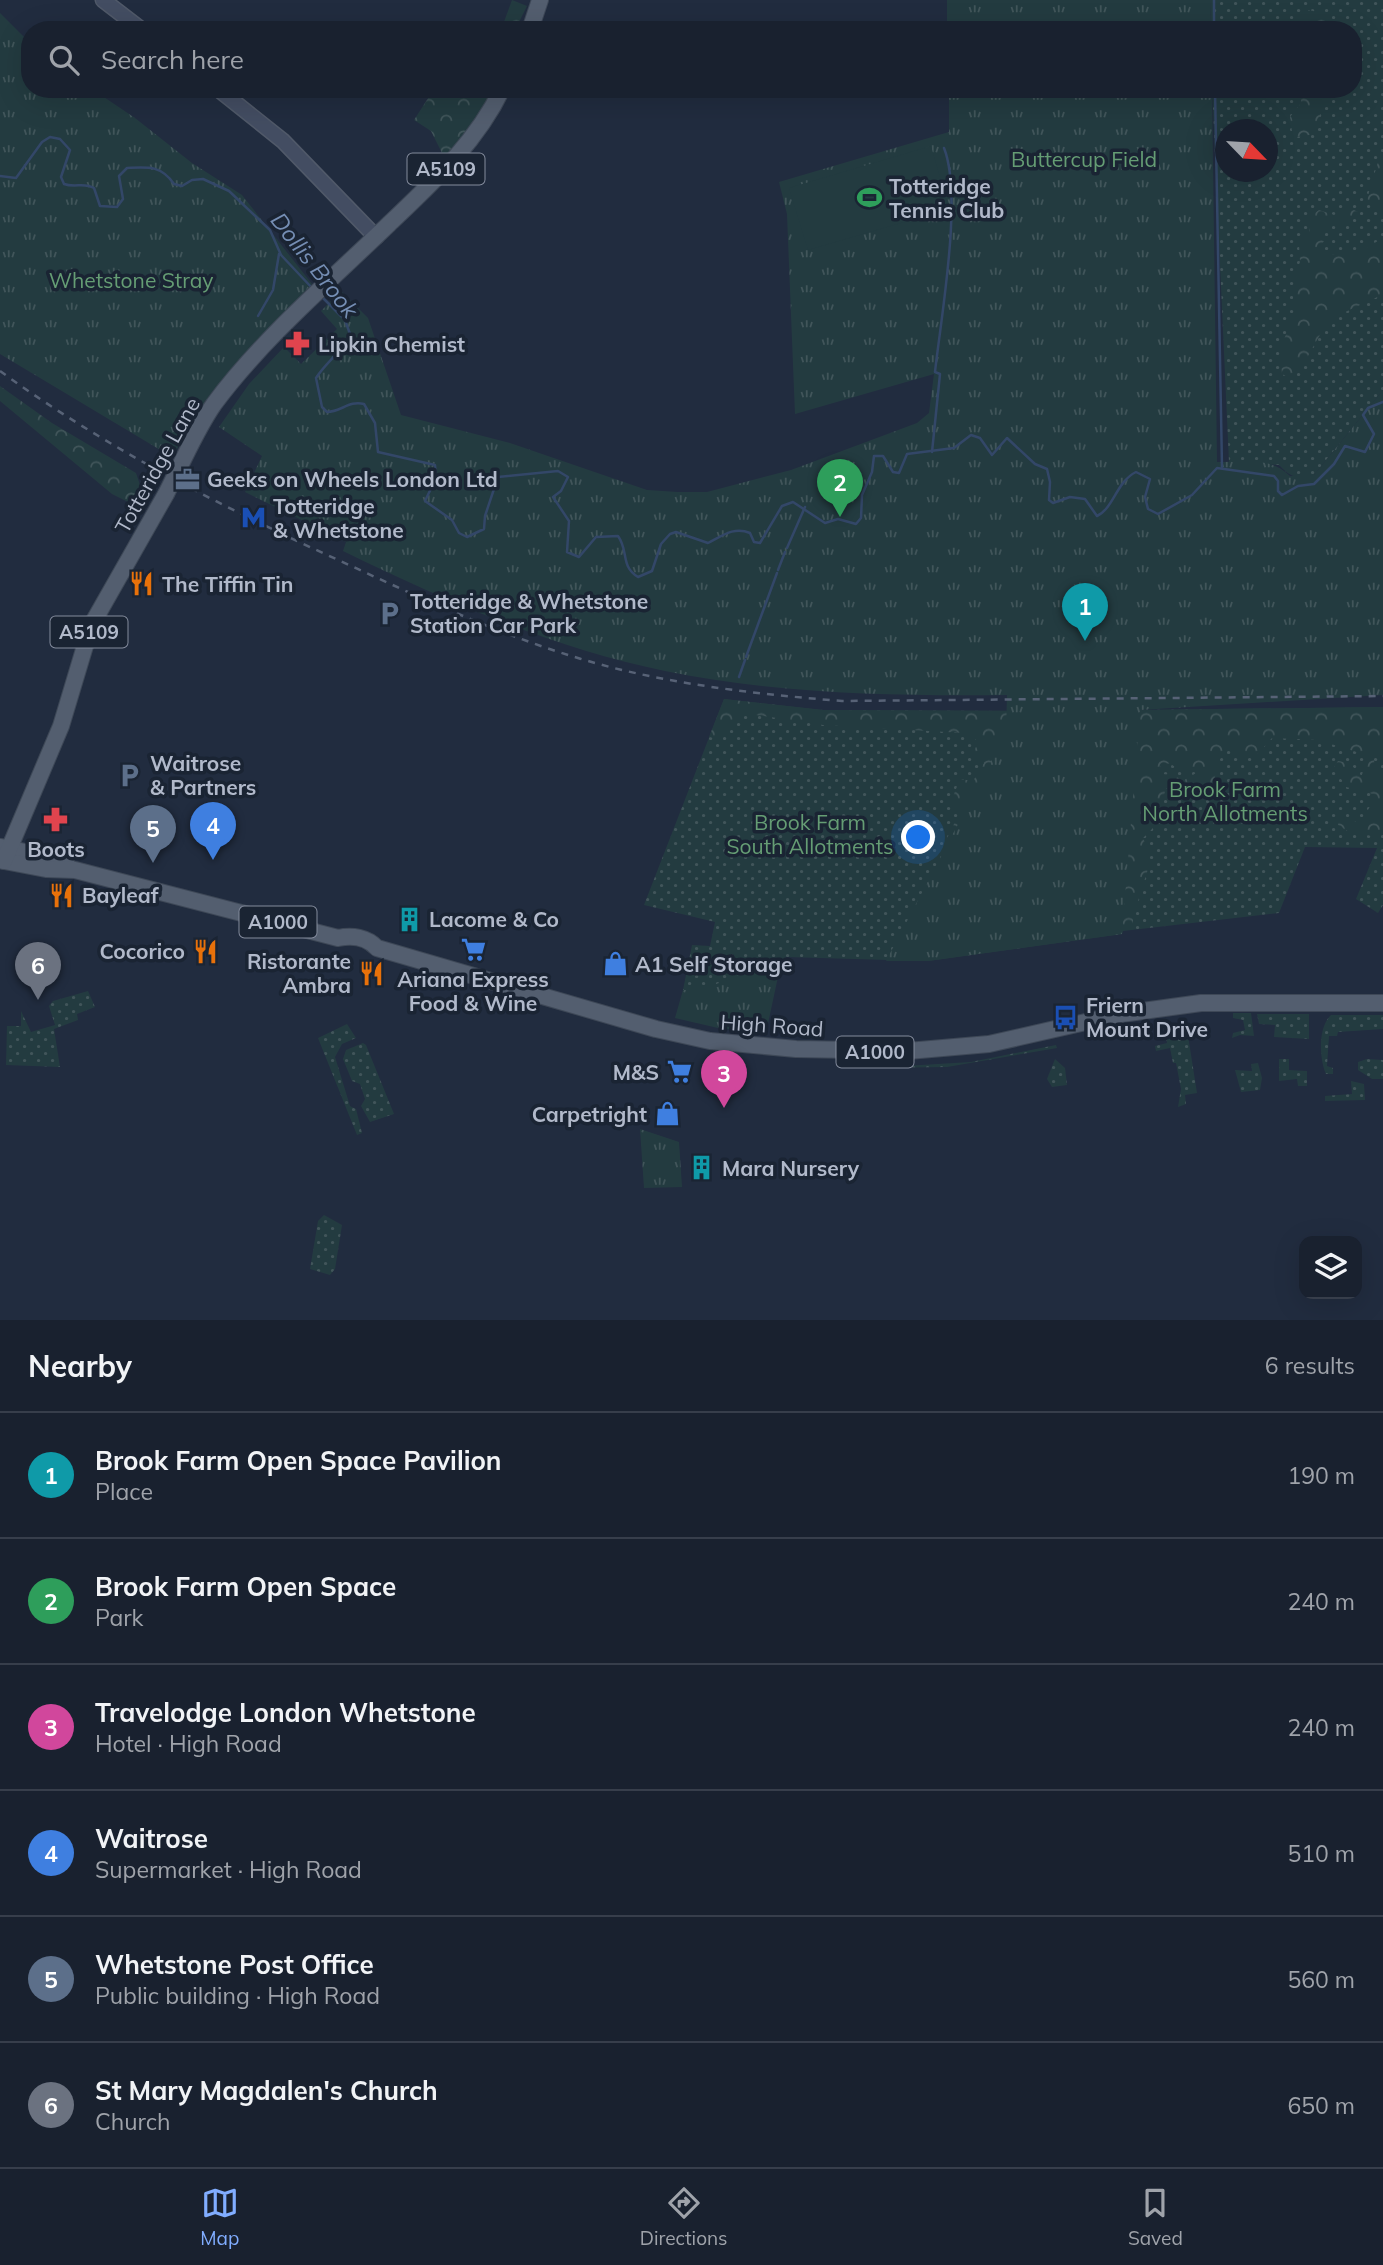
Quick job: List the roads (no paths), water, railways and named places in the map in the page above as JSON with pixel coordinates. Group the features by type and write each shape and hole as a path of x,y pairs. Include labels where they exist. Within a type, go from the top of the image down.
{"main road":[{"path":"533,21 540,0"},
{"name":"Totteridge Lane","path":"3,854 57,737 90,626 215,403 303,308 460,153 496,98"},
{"name":"High Road","path":"3,854 50,857 75,870 338,938 346,946 367,952 377,948 656,1029 709,1041 796,1049 908,1051 989,1044 1121,1014 1202,1003 1383,1003"}],"street":[{"path":"103,0 130,21"},
{"path":"229,98 283,141 376,237"}],"waterway":[{"path":"1214,0 1214,21"},
{"path":"1215,98 1222,467"},
{"name":"Dollis Brook","path":"0,176 16,178 42,142 50,137 60,139 70,150 61,177 64,184 94,188 100,206 117,207 123,199 119,176 127,168 154,168 164,173 174,184 182,186 192,180 203,179 229,191 270,230 281,255 313,289"},
{"path":"932,452 940,374 935,372 951,225 949,169 944,148"},
{"path":"258,316 273,290 279,254"},
{"name":"Dollis Brook","path":"321,296 345,320 350,334 316,378 322,407 327,412 354,404 364,404 375,423 378,452 435,465 436,478 425,501 452,520 459,533 467,537 484,529 485,516 498,477 558,471 568,477 561,491 553,497 569,521 567,552 579,557 596,537 618,536 629,568 638,577 652,571 661,544 670,534 676,532 708,543 728,533 744,531 750,533 754,542 760,543 782,506 793,502 825,523 838,519 856,524 861,518 862,495 872,472 874,456 883,456 893,472 899,473 907,454 954,448 971,435 980,438 992,455 1007,438 1035,464 1047,469 1050,482 1049,500 1053,503 1070,497 1085,499 1097,516 1103,512 1129,476 1136,472 1150,479 1145,497 1148,509 1158,514 1192,495 1217,468 1274,476 1278,481 1278,491 1282,495 1298,486 1314,484 1334,464 1345,446 1365,452 1374,434 1363,415 1368,408 1383,402"},
{"path":"787,548 805,507"},
{"path":"778,570 785,552"},
{"path":"746,657 777,573"},
{"path":"739,677 745,660"}],"railway":[{"path":"0,371 113,445 271,529 503,632 622,670 731,690 842,701 1383,696"}],"place":[{"name":"Totteridge Tennis Club","path":"869,198"},
{"name":"Lipkin Chemist","path":"298,344"},
{"name":"Geeks on Wheels London Ltd","path":"187,479"},
{"name":"Brook Farm Open Space","path":"840,517"},
{"name":"Totteridge & Whetstone","path":"253,518"},
{"name":"The Tiffin Tin","path":"142,584"},
{"name":"Totteridge & Whetstone Station Car Park","path":"390,613"},
{"name":"Brook Farm Open Space Pavilion","path":"1085,641"},
{"name":"Waitrose & Partners","path":"130,775"},
{"name":"Boots","path":"56,820"},
{"name":"Waitrose","path":"213,860"},
{"name":"Whetstone Post Office","path":"153,863"},
{"name":"Bayleaf","path":"62,895"},
{"name":"Lacome & Co","path":"409,919"},
{"name":"Ariana Express Food & Wine","path":"473,950"},
{"name":"Cocorico","path":"205,951"},
{"name":"A1 Self Storage","path":"615,964"},
{"name":"Ristorante Ambra","path":"371,973"},
{"name":"St Mary Magdalen's Church","path":"38,1000"},
{"name":"Friern Mount Drive","path":"1066,1017"},
{"name":"M&S","path":"679,1072"},
{"name":"Travelodge London Whetstone","path":"724,1108"},
{"name":"Carpetright","path":"667,1114"},
{"name":"Mara Nursery","path":"702,1168"}],"park label":[{"name":"Buttercup Field","path":"1084,159"},
{"name":"Whetstone Stray","path":"131,280"},
{"name":"Brook Farm North Allotments","path":"1225,801"},
{"name":"Brook Farm South Allotments","path":"810,834"}]}
